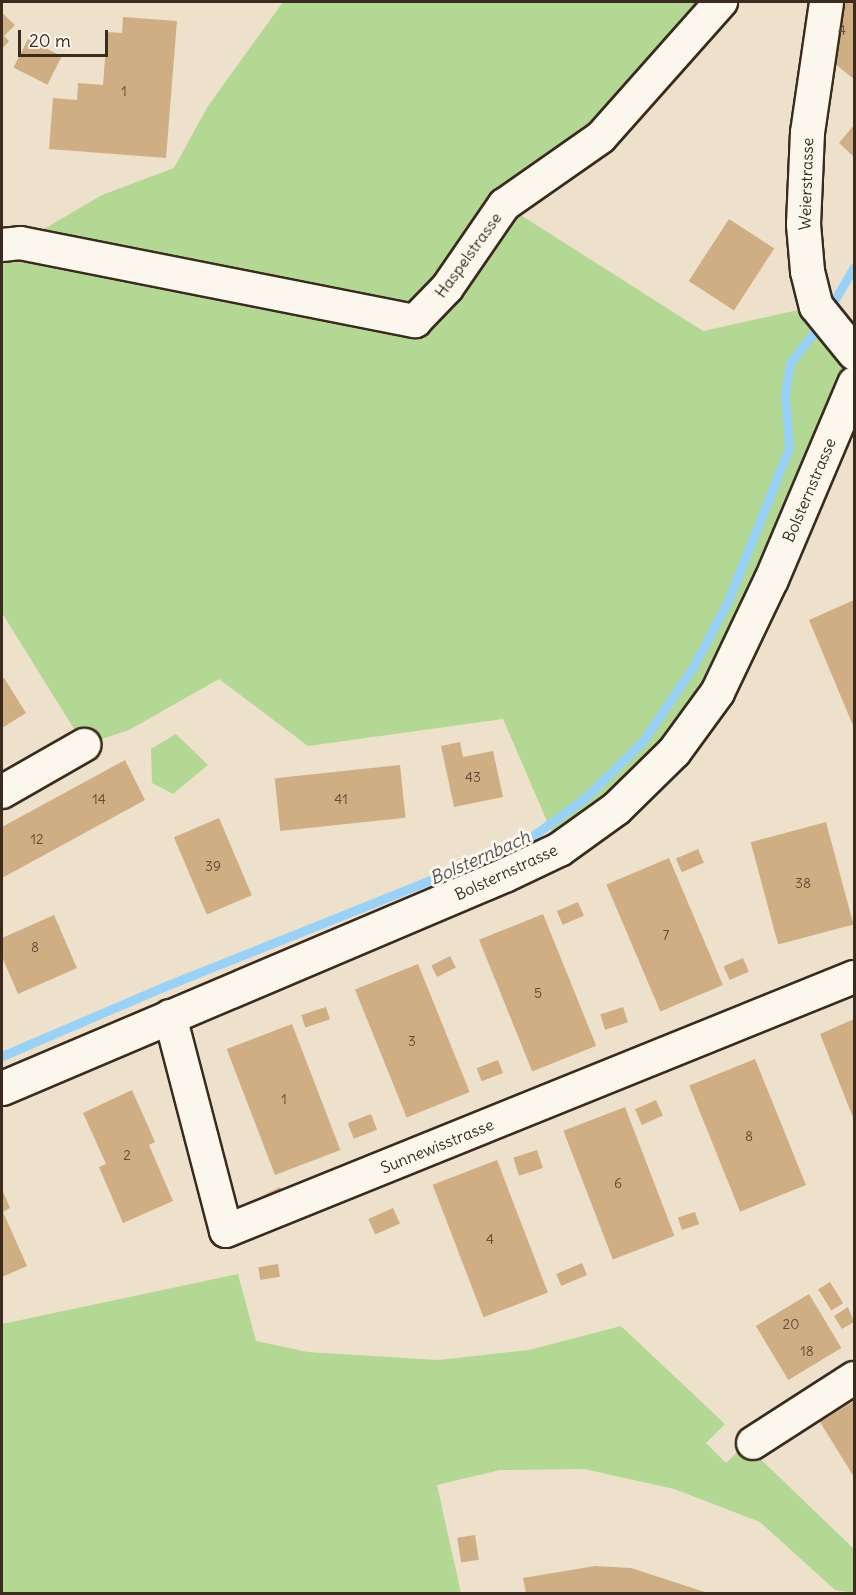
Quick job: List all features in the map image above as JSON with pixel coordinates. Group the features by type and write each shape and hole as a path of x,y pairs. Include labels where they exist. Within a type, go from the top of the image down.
{"street":[{"name":"Haspelstrasse","path":"2,245 20,243 415,321 447,288 504,205 601,137 721,2"},
{"name":"Weierstrasse","path":"826,2 807,132 803,224 807,272 824,317 855,353"},
{"name":"Bolsternstrasse","path":"2,1088 559,849 641,787 688,734 717,692 771,579 855,383"},
{"path":"2,792 84,745"},
{"name":"Sunnewisstrasse","path":"170,1016 226,1231 855,977"},
{"path":"753,1443 855,1378"}],"green space":[{"path":"283,2 721,2 703,25 505,205 703,331 816,306 854,353 717,692 559,849 503,719 308,746 219,679 129,730 84,745 2,613 2,245 20,243 102,195 174,168 208,106"},
{"path":"176,734 208,765 173,794 152,783 151,749"},
{"path":"238,1274 256,1341 308,1352 438,1360 529,1350 621,1326 725,1424 706,1443 726,1463 745,1444 854,1549 854,1593 835,1590 760,1522 674,1489 584,1469 500,1470 437,1485 461,1593 2,1593 2,1324"}],"building":[{"path":"836,2 854,2 854,79 826,57"},
{"path":"2,13 15,25 4,36 9,41 2,49"},
{"path":"123,17 177,21 166,158 49,149 53,98 77,100 78,83 103,85 107,32 122,33"},
{"path":"28,39 62,56 47,85 13,68"},
{"path":"854,125 854,157 839,143"},
{"path":"729,219 774,248 734,310 689,281"},
{"path":"854,600 854,728 809,620"},
{"path":"4,678 26,713 2,728 2,679"},
{"path":"460,742 463,757 493,751 503,797 454,807 441,746"},
{"path":"125,760 145,800 2,878 2,827"},
{"path":"400,765 406,818 280,831 275,778"},
{"path":"219,818 252,895 207,914 174,837"},
{"path":"826,822 853,924 778,945 751,842"},
{"path":"698,849 704,863 682,872 676,858"},
{"path":"669,858 723,985 660,1012 606,885"},
{"path":"578,902 584,916 563,925 557,911"},
{"path":"543,914 596,1046 532,1072 479,940"},
{"path":"54,915 77,968 18,994 2,957 2,938"},
{"path":"450,956 456,968 437,977 431,966"},
{"path":"743,958 749,972 730,980 724,966"},
{"path":"418,964 470,1092 407,1117 355,989"},
{"path":"326,1007 330,1019 305,1027 301,1015"},
{"path":"623,1007 628,1022 605,1030 600,1014"},
{"path":"854,1019 854,1120 820,1034"},
{"path":"292,1024 340,1150 275,1175 227,1049"},
{"path":"755,1059 806,1185 740,1212 689,1086"},
{"path":"498,1060 503,1073 482,1081 477,1068"},
{"path":"132,1090 155,1142 149,1145 173,1201 123,1223 99,1167 106,1164 83,1113"},
{"path":"656,1100 663,1116 642,1125 635,1109"},
{"path":"625,1107 674,1236 613,1259 563,1131"},
{"path":"371,1114 377,1130 354,1139 348,1123"},
{"path":"537,1150 543,1168 519,1176 513,1158"},
{"path":"497,1160 548,1293 483,1317 433,1185"},
{"path":"280,1187 285,1197 263,1208 258,1198"},
{"path":"2,1189 10,1208 3,1212 27,1266 2,1277"},
{"path":"393,1208 400,1224 375,1235 368,1219"},
{"path":"695,1212 699,1224 682,1230 678,1218"},
{"path":"582,1263 587,1275 561,1286 556,1274"},
{"path":"278,1264 280,1277 260,1280 258,1267"},
{"path":"830,1282 843,1303 831,1311 818,1289"},
{"path":"809,1294 841,1348 788,1380 756,1326"},
{"path":"848,1307 854,1322 842,1329 834,1316"},
{"path":"854,1401 854,1477 820,1422"},
{"path":"475,1535 479,1560 461,1563 457,1538"},
{"path":"595,1566 631,1568 708,1593 526,1593 523,1578"}],"waterway":[{"name":"Bolsternbach","path":"828,311 854,267"},
{"name":"Bolsternbach","path":"2,1056 163,987 523,843 586,797 643,741 693,667 728,601 789,448 785,392 790,363 821,323"}]}
